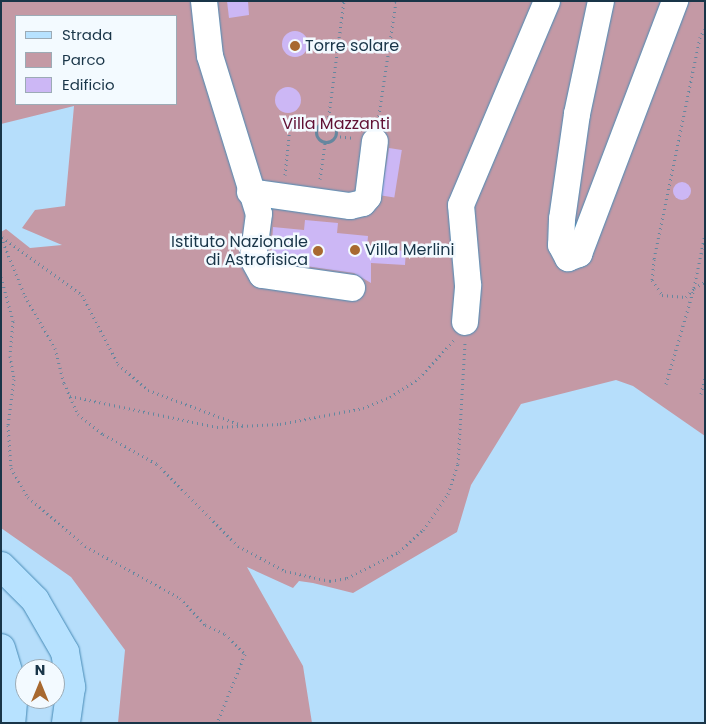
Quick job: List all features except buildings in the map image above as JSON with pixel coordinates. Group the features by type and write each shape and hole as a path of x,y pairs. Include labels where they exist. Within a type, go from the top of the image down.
{"main road":[{"path":"1,566 36,600 65,652 71,687 66,723"},
{"path":"1,648 14,691 11,723"}],"lane":[{"path":"204,1 210,56 250,192 259,214 253,259 262,275 352,288"},
{"path":"465,322 468,285 461,205 547,1"},
{"path":"601,1 576,114 562,219 560,245 568,258 579,254 629,132 675,1"},
{"path":"250,192 318,201 363,204 368,197 375,141"}],"path":[{"path":"316,130 319,140 324,142 331,141 336,132 328,122 344,1"},
{"path":"375,141 396,2 391,1"},
{"path":"705,28 700,37 652,280 662,295 674,298 686,296 694,288 705,282"},
{"path":"308,44 337,47"},
{"path":"283,196 291,117"},
{"path":"290,127 316,130 328,122"},
{"path":"318,201 324,142"},
{"path":"666,384 694,288 705,234"},
{"path":"1,237 82,295 118,364 148,390 247,427"},
{"path":"1,237 25,296 55,348 70,396 78,414 102,434 157,464 238,546 285,571 330,581 347,578 399,552 423,530 448,494 458,464 465,322"},
{"path":"1,278 13,321 10,356 14,379 8,425 11,468 28,498 85,546 180,598 205,625 225,634 245,654 217,723"},
{"path":"70,396 217,427 247,427 335,414 390,397 419,378 465,322"},
{"path":"700,394 705,376"}],"green space":[{"name":"Villa Mazzanti","path":"1,1 705,1 705,436 633,386 616,380 521,404 471,485 457,532 353,593 299,581 293,588 247,567 303,666 312,723 118,723 125,650 71,577 1,528 1,232 6,229 30,248 62,245 22,228 35,210 65,206 74,106 1,124"}],"place":[{"name":"Torre solare","path":"295,46"},
{"name":"Villa Merlini","path":"355,250"},
{"name":"Istituto Nazionale di Astrofisica","path":"318,251"}]}
